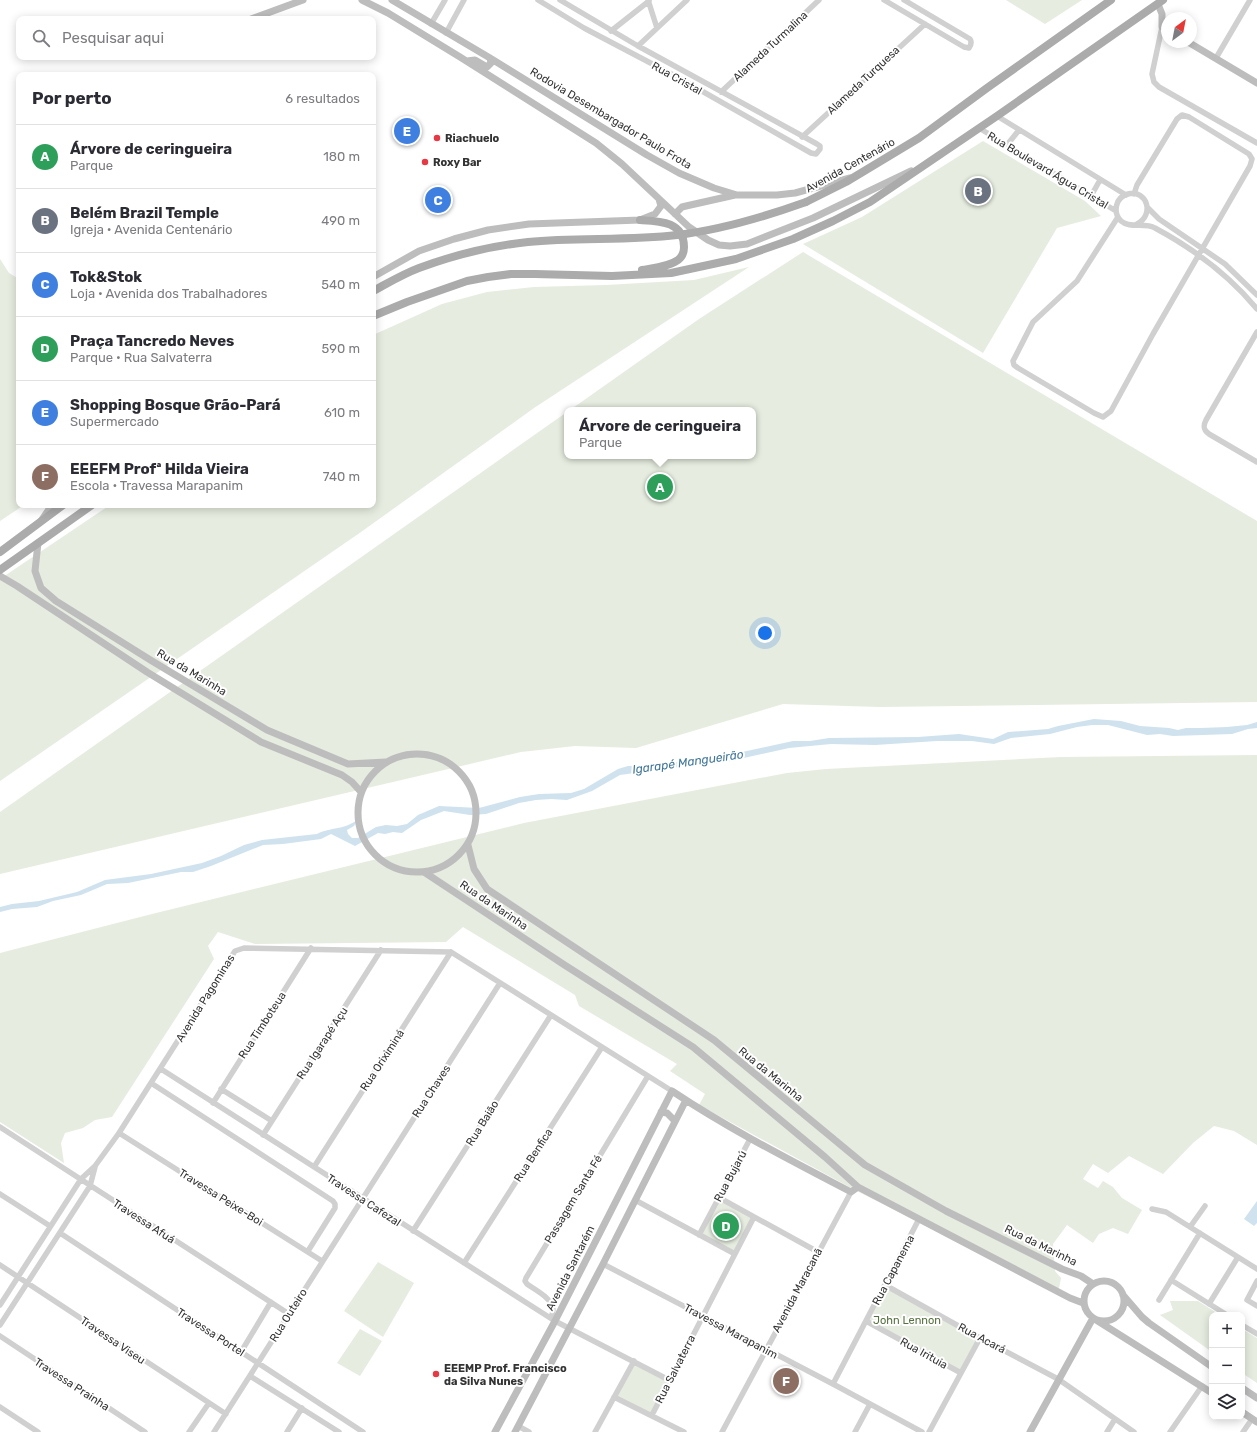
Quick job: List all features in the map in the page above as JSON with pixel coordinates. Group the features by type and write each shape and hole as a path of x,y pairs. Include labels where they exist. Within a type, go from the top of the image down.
{"main road":[{"path":"259,16 303,0"},
{"path":"362,0 388,13 467,61 596,143 622,164 698,234 719,245 730,246 747,244 813,218 927,163"},
{"name":"Rodovia Desembargador Paulo Frota","path":"392,0 490,58 646,155 679,173 714,188 737,195 777,195 795,193 858,175"},
{"name":"Avenida Centenário","path":"376,289 418,268 472,252 528,242 628,240 678,235 764,217 806,202 858,175 919,138 1111,0"},
{"path":"1161,2 1162,12"},
{"path":"376,315 467,281 488,277 511,274 612,276 671,273 736,260 793,239 870,202 1161,2"},
{"path":"1197,47 1257,83"},
{"path":"467,61 475,60 487,67 491,63 490,58"},
{"path":"676,214 686,206 737,195"},
{"path":"640,220 656,214 661,206 660,199"},
{"path":"376,275 419,251 454,239 488,230 529,224 659,220 676,227 680,231 684,247 682,256 678,260 659,267 612,276"},
{"path":"39,523 50,508"},
{"path":"0,552 58,508"},
{"path":"0,570 88,508"},
{"name":"Rua da Marinha","path":"38,543 35,571 41,588 56,601 267,730 348,764 386,762"},
{"path":"0,576 147,672 254,738 342,775 352,782 361,792"},
{"path":"424,754 437,757 451,763 467,780 474,794 477,807 477,820 474,833 468,845 449,863 437,869 424,872 411,872 386,862 375,854 367,844 361,832 358,819 358,805 361,792 367,780 375,770 386,762 398,756 424,754"},
{"name":"Rua da Marinha","path":"468,845 474,869 487,890 714,1040 865,1165 946,1211 1062,1269 1081,1276 1093,1284"},
{"name":"Rua da Marinha","path":"424,872 563,964 693,1047 858,1187 1070,1298 1083,1303"},
{"path":"672,1091 750,1139 851,1192 858,1187"},
{"name":"Avenida Santarém","path":"495,1432 672,1091"},
{"path":"516,1429 603,1264 686,1100"},
{"path":"661,1112 667,1113 675,1121"},
{"path":"1209,1365 1149,1323 1123,1295 1118,1287 1110,1282 1101,1281 1093,1284 1084,1294 1083,1303 1086,1312 1093,1318 1209,1391"},
{"path":"1093,1318 1106,1321 1118,1316 1124,1304 1123,1295"},
{"path":"1030,1432 1093,1318"},
{"path":"1245,1390 1257,1398"},
{"path":"1245,1414 1255,1421"}],"street":[{"path":"431,24 445,0"},
{"path":"446,32 464,0"},
{"name":"Rua Cristal","path":"538,0 584,28 679,78 811,153 818,151 819,145 610,31 560,0"},
{"path":"610,31 649,0 657,28"},
{"path":"638,46 687,0"},
{"name":"Alameda Turmalina","path":"721,92 819,0"},
{"path":"886,0 964,47 969,48 972,42 970,39 904,0"},
{"path":"1216,58 1250,0"},
{"path":"584,28 591,19"},
{"name":"Alameda Turquesa","path":"802,137 925,24"},
{"path":"1161,40 1152,76 1154,82 1159,87 1257,143"},
{"path":"679,78 685,72"},
{"path":"759,123 764,115"},
{"path":"1118,217 1077,280 1033,322 1013,361 1014,365 1018,368 1103,417 1111,411 1153,334 1252,164 1252,159 1249,154 1189,117 1184,115 1180,116 1137,185 1134,194"},
{"name":"Rua Boulevard Água Cristal","path":"997,116 1126,195"},
{"name":"Rua Boulevard Água Cristal","path":"979,128 1116,211"},
{"path":"1007,145 1019,130"},
{"path":"1091,196 1100,180"},
{"path":"1257,295 1225,264 1159,219 1148,208 1142,197 1134,194 1126,195 1119,200 1116,211 1118,217 1124,223 1154,227 1199,255 1223,273 1242,291 1257,309"},
{"path":"1137,224 1144,220 1148,208"},
{"path":"1257,332 1206,420 1204,427 1209,434 1257,462"},
{"name":"Avenida Pagominas","path":"0,1305 81,1179 95,1166 119,1133 161,1069 234,951 244,948 311,948 451,952"},
{"name":"Rua Timboteua","path":"213,1103 311,948"},
{"name":"Rua Igarapé Açu","path":"263,1135 381,950"},
{"path":"451,952 672,1091"},
{"name":"Rua Oriximiná","path":"314,1167 451,952"},
{"name":"Rua Chaves","path":"362,1198 500,983"},
{"name":"Rua Baião","path":"413,1231 551,1015"},
{"name":"Rua Benfica","path":"464,1264 602,1047"},
{"name":"Travessa Cafezal","path":"161,1069 553,1320 669,1380"},
{"name":"Passagem Santa Fé","path":"553,1320 553,1308 551,1304 547,1299 527,1284 525,1281 526,1278 648,1076"},
{"name":"Travessa Cafezal","path":"151,1083 333,1200 335,1208 308,1251"},
{"path":"221,1089 272,1121"},
{"name":"Travessa Afuá","path":"0,1127 289,1314"},
{"name":"Travessa Peixe-Boi","path":"119,1133 322,1261"},
{"name":"Rua Bujarú","path":"699,1235 750,1139"},
{"name":"Avenida Pagominas","path":"0,1325 90,1186 95,1166"},
{"name":"Avenida Maracanã","path":"722,1432 851,1192"},
{"path":"0,1194 50,1226"},
{"name":"Rua Outeiro","path":"214,1432 362,1198"},
{"path":"718,1198 818,1252"},
{"path":"635,1200 735,1254"},
{"path":"1190,1227 1205,1206"},
{"path":"1152,1209 1166,1212 1257,1269"},
{"name":"Rua Salvaterra","path":"652,1415 754,1217"},
{"name":"Rua Capanema","path":"833,1384 919,1219"},
{"name":"Travessa Portel","path":"60,1233 363,1432"},
{"path":"1159,1300 1200,1233"},
{"path":"1209,1304 1238,1257"},
{"name":"Travessa Marapanim","path":"603,1264 922,1432"},
{"name":"Travessa Viseu","path":"0,1265 226,1414"},
{"path":"1171,1280 1222,1312"},
{"path":"1257,1281 1247,1300 1257,1306"},
{"name":"Rua Acará","path":"885,1285 980,1338 1058,1379 1134,1432"},
{"path":"241,1352 271,1302"},
{"name":"Rua Irituia","path":"866,1321 961,1373"},
{"path":"1245,1327 1257,1334"},
{"name":"Travessa Prainha","path":"0,1336 145,1432"},
{"path":"930,1432 980,1338"},
{"path":"595,1432 634,1362"},
{"path":"250,1376 339,1432"},
{"path":"1170,1432 1202,1386"},
{"path":"614,1397 684,1432"},
{"path":"189,1432 209,1403"},
{"path":"855,1432 870,1404"},
{"path":"0,1407 38,1432"},
{"path":"287,1432 302,1408"},
{"path":"1107,1432 1115,1419"},
{"path":"1243,1432 1255,1421"},
{"path":"516,1429 529,1432"}],"green space":[{"path":"1006,0 1082,0 1045,24"},
{"path":"983,141 1085,201 1101,216 1057,228 983,353 803,244 862,217"},
{"path":"803,252 1257,521 1257,702 880,707 783,704 636,748 575,746 521,752 0,874 0,812 564,414 564,459 756,459 756,407 574,407 699,319"},
{"path":"0,259 9,273 16,277 16,508 20,508 0,521"},
{"path":"749,267 534,408 361,532 0,781 0,579 106,508 376,508 376,334 442,304 487,292 534,287 694,280"},
{"path":"1257,755 1257,1145 1234,1131 1214,1126 1193,1143 1163,1174 1129,1156 1108,1173 1093,1164 1083,1179 1098,1188 1103,1181 1113,1187 1122,1198 1142,1210 1128,1234 1113,1228 1099,1234 1093,1243 1067,1225 1053,1244 1055,1271 1061,1278 1058,1293 853,1189 699,1105 705,1094 670,1071 677,1064 579,1006 575,995 463,927 446,942 255,944 218,932 208,946 214,959 112,1117 95,1120 83,1128 65,1133 61,1143 64,1163 0,1122 0,953 152,914 524,823 787,773 826,769 1061,757"},
{"path":"718,1197 754,1217 735,1254 699,1235"},
{"path":"378,1262 414,1283 383,1337 344,1311"},
{"name":"John Lennon","path":"885,1285 980,1338 961,1373 866,1321"},
{"path":"1170,1301 1198,1301 1215,1312 1209,1312 1209,1350 1160,1315 1173,1310"},
{"path":"360,1329 382,1341 360,1376 337,1363"},
{"path":"1245,1331 1257,1338 1257,1383 1245,1375"},
{"path":"634,1361 669,1380 652,1415 614,1397"}],"water":[{"name":"Igarapé Mangueirão","path":"1094,719 1121,721 1140,726 1178,730 1186,728 1247,725 1257,722 1257,728 1232,734 1173,736 1160,734 1147,735 1108,725 1092,725 1050,734 1011,738 994,744 972,741 937,741 875,745 831,744 789,748 721,763 685,766 620,775 592,791 567,800 536,800 519,803 486,814 470,815 444,811 421,820 402,833 378,833 355,846 331,834 321,839 263,845 193,872 181,872 128,883 107,884 81,895 53,901 37,907 12,909 0,912 0,907 39,901 77,892 105,880 151,874 202,863 244,845 262,840 317,834 327,830 343,827 358,819 354,826 347,830 348,834 352,838 358,838 376,827 407,824 418,815 439,806 479,808 520,797 539,794 571,793 584,789 618,769 628,766 653,766 697,759 715,758 793,741 810,741 829,738 918,737 959,734 993,739 1008,732 1048,729"},
{"path":"1257,1201 1257,1223 1254,1226 1244,1219"}],"place":[{"name":"Shopping Bosque Grão-Pará","path":"407,131"},
{"name":"Riachuelo","path":"437,138"},
{"name":"Roxy Bar","path":"425,162"},
{"name":"Belém Brazil Temple","path":"978,191"},
{"name":"Tok&Stok","path":"438,200"},
{"name":"Árvore de ceringueira","path":"660,487"},
{"name":"Praça Tancredo Neves","path":"726,1226"},
{"name":"EEEMP Prof. Francisco da Silva Nunes","path":"436,1374"},
{"name":"EEEFM Profª Hilda Vieira","path":"786,1381"}]}
